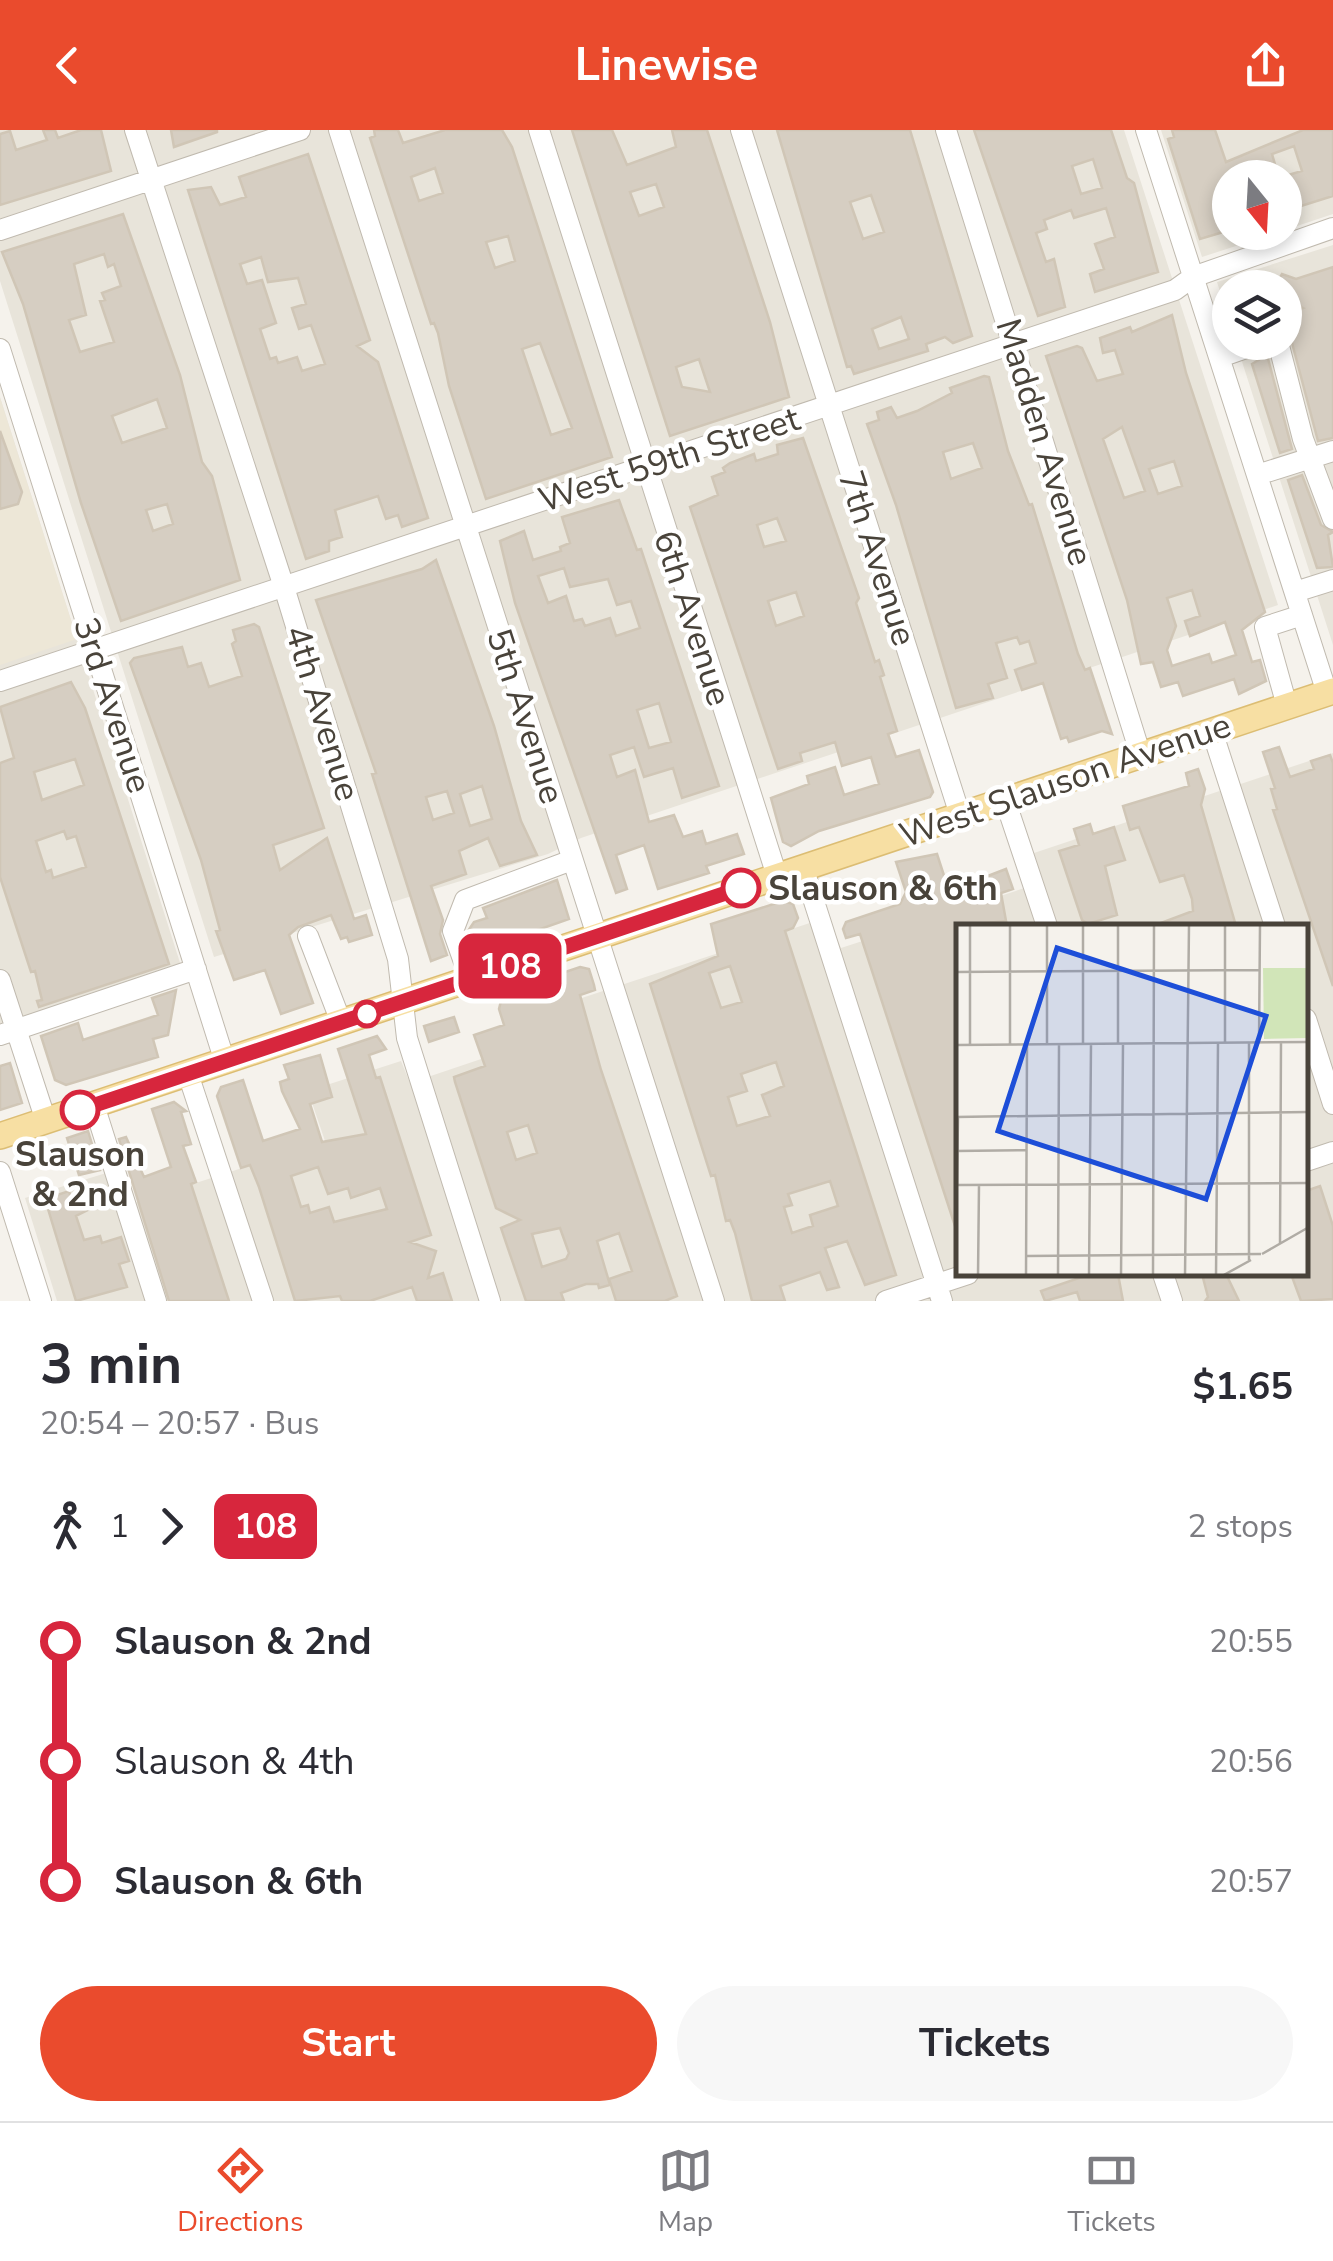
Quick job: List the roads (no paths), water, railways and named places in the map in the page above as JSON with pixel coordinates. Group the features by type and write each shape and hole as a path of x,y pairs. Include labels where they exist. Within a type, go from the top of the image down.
{"main road":[{"name":"West Slauson Avenue","path":"0,1136 1330,692"}],"street":[{"name":"4th Avenue","path":"135,130 284,587 398,960 407,1038 490,1301"},
{"path":"0,230 300,130"},
{"name":"5th Avenue","path":"339,130 714,1301"},
{"name":"6th Avenue","path":"538,130 777,876"},
{"name":"7th Avenue","path":"742,130 960,815"},
{"name":"Madden Avenue","path":"946,130 1015,342 1140,756"},
{"path":"1146,130 1212,332"},
{"name":"West 59th Street","path":"0,681 1175,290 1194,276 1333,228"},
{"name":"3rd Avenue","path":"0,349 226,1062"},
{"path":"1221,360 1330,692"},
{"path":"1283,360 1309,458 1333,518"},
{"path":"1257,475 1333,451"},
{"path":"1295,592 1333,580"},
{"path":"1287,706 1264,628 1302,615"},
{"path":"1212,731 1274,924"},
{"path":"1006,800 1047,924"},
{"path":"470,979 453,930 465,900 572,860"},
{"path":"804,867 939,1292"},
{"path":"308,936 342,1022"},
{"path":"8,1032 196,969"},
{"path":"0,980 8,1032 46,1121"},
{"path":"1308,1025 1333,1104"},
{"path":"188,1074 262,1301"},
{"path":"94,1105 156,1301"},
{"path":"1308,1160 1333,1152"},
{"path":"0,1172 41,1301"},
{"path":"886,1301 939,1292 965,1276"},
{"path":"1164,1276 1172,1301"}],"place":[{"name":"Slauson & 6th","path":"741,888"},
{"name":"Slauson & 2nd","path":"80,1110"}]}
